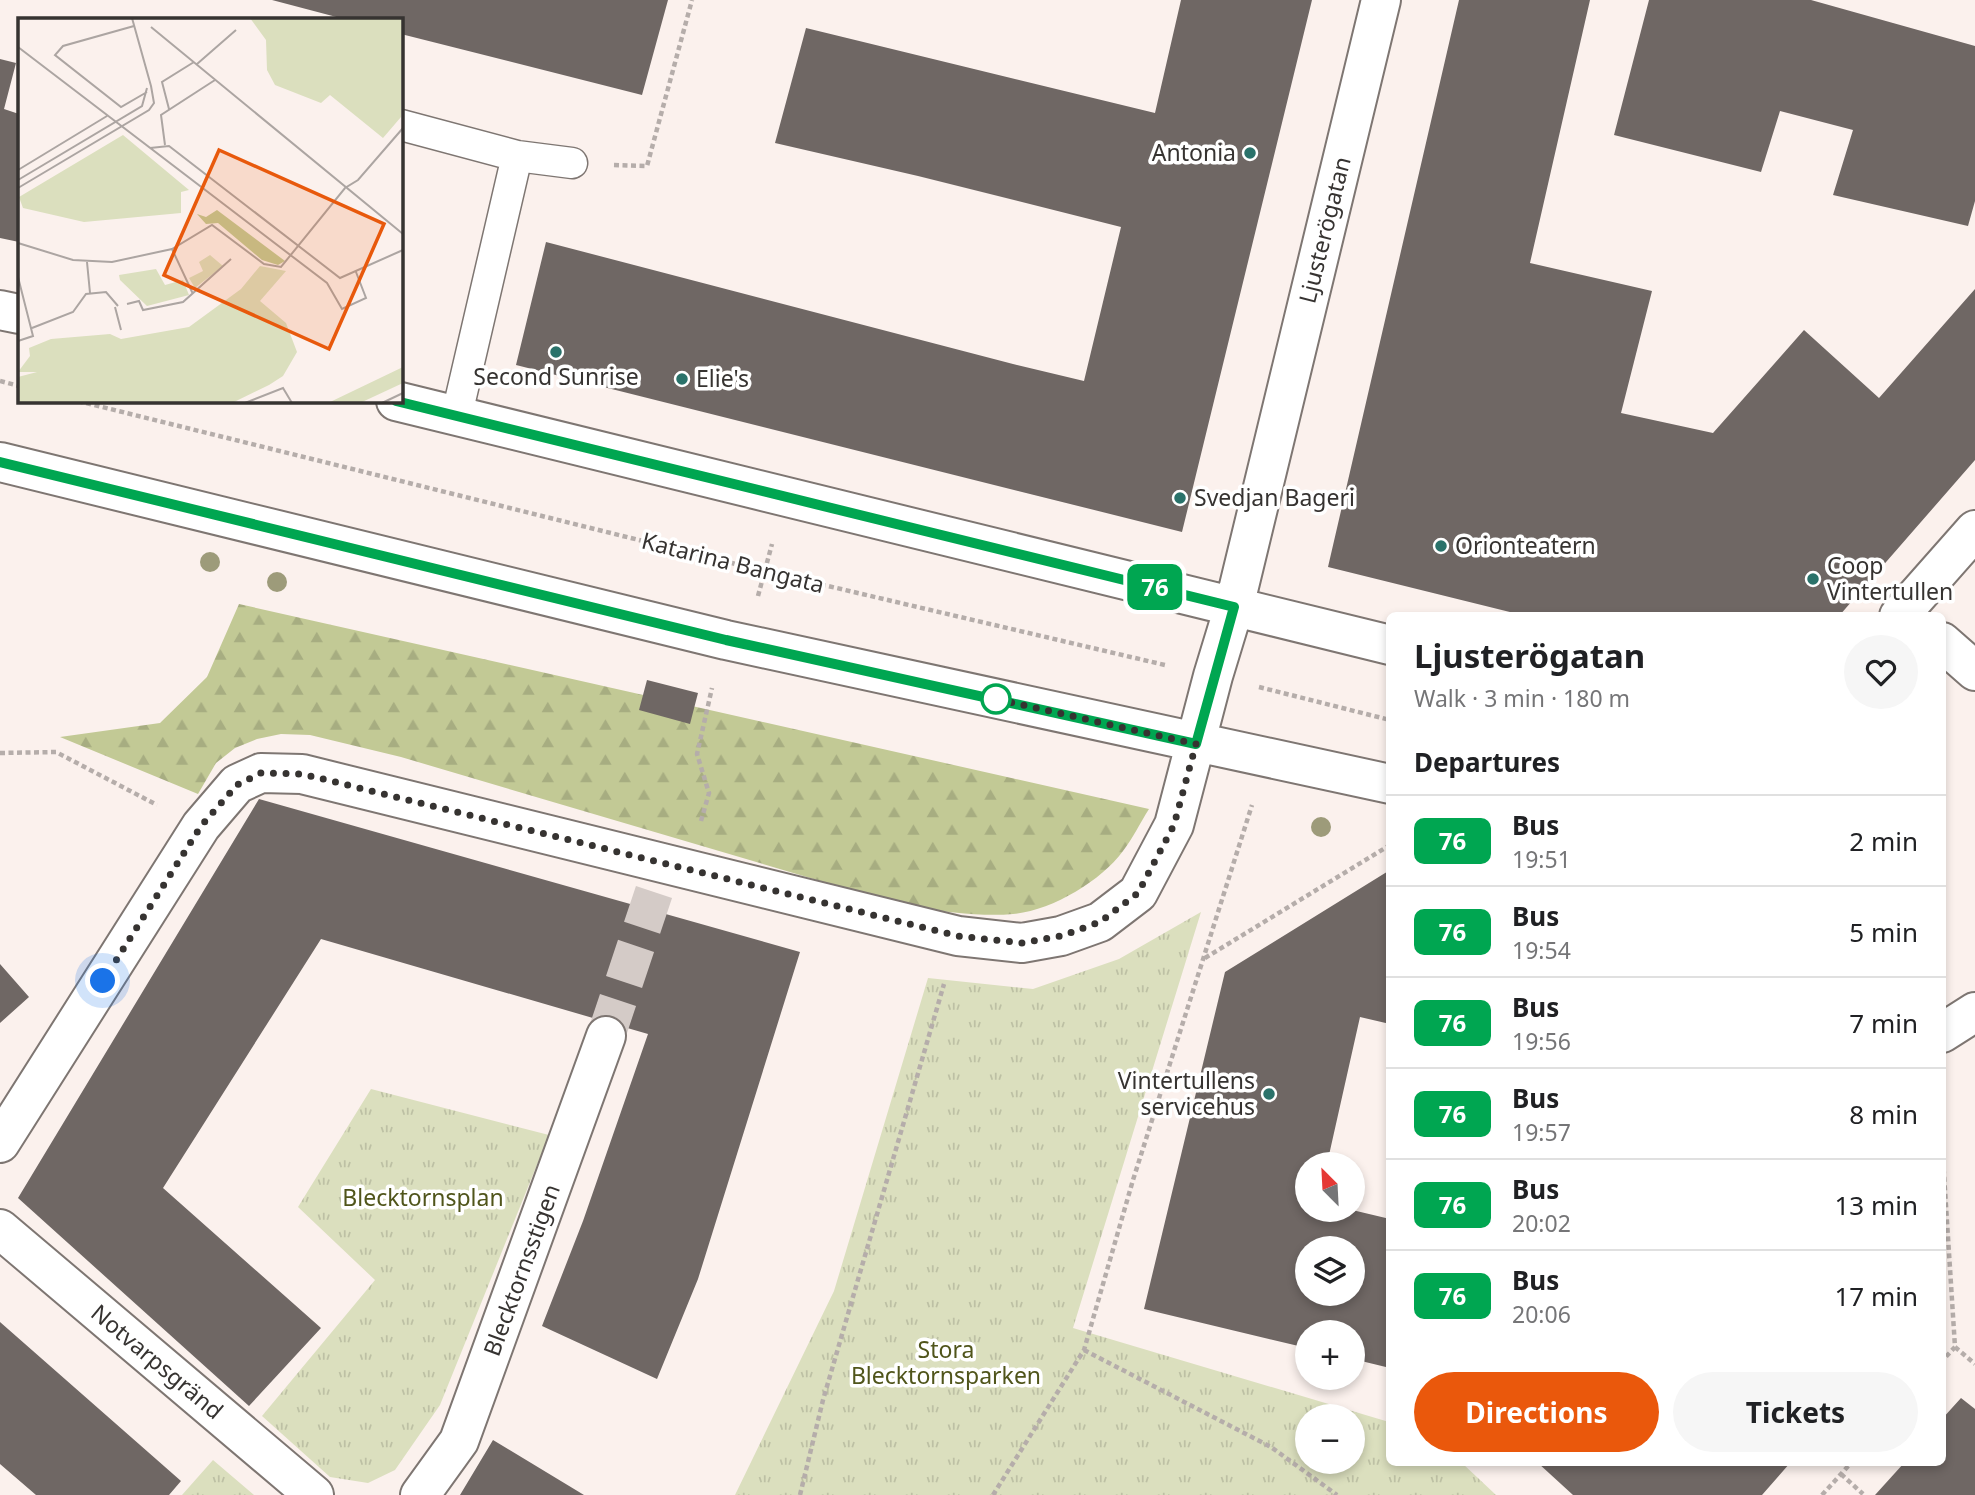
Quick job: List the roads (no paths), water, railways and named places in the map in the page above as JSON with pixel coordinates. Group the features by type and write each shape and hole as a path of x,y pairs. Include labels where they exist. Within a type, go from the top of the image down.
{"street":[{"name":"Ljusterögatan","path":"0,1143 201,826 237,785 261,773 302,774 659,878 958,936 1022,943 1061,936 1100,922 1138,893 1174,825 1234,607 1381,0"},
{"path":"0,310 18,314"},
{"path":"401,402 1386,644"},
{"path":"0,462 746,645 1386,783"},
{"path":"1908,612 1975,530"},
{"path":"1946,646 1975,671"},
{"path":"1946,1030 1975,1012"},
{"name":"Blecktornsstigen","path":"420,1495 459,1441 606,1036"},
{"name":"Notvarpsgränd","path":"0,1229 314,1495"}],"lane":[{"path":"402,125 517,156 572,163"},
{"path":"457,414 517,156"}],"tunnel":[{"path":"606,1036 654,892"}],"place":[{"name":"Antonia","path":"1250,153"},
{"name":"Second Sunrise","path":"556,352"},
{"name":"Elie's","path":"682,379"},
{"name":"Svedjan Bageri","path":"1180,498"},
{"name":"Orionteatern","path":"1441,546"},
{"name":"Coop Vintertullen","path":"1813,579"},
{"name":"Vintertullens servicehus","path":"1269,1094"}],"park label":[{"name":"Blecktornsplan","path":"423,1198"},
{"name":"Stora Blecktornsparken","path":"946,1363"}]}
